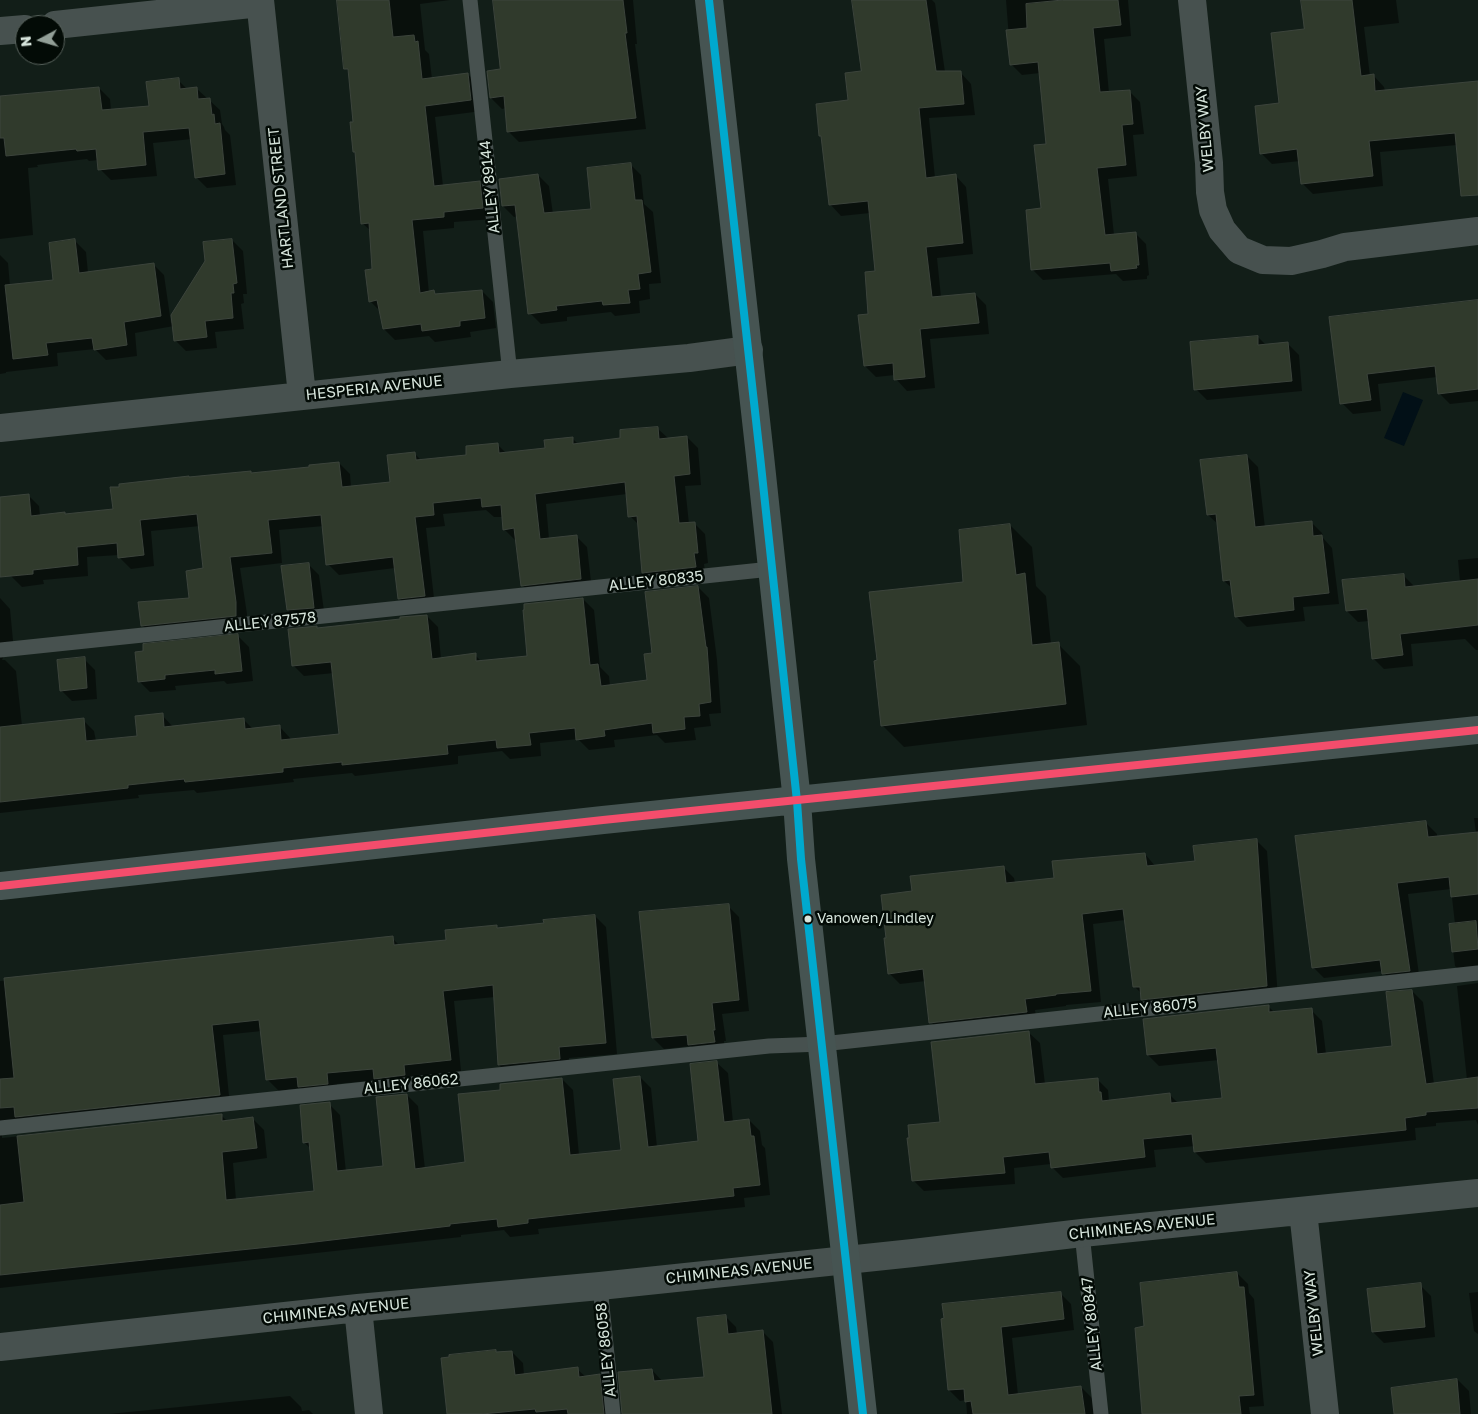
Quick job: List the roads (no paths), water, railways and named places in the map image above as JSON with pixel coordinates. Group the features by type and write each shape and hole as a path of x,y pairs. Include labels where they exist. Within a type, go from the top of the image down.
{"main road":[{"path":"709,0 749,350 797,801 802,868 863,1414"},
{"path":"0,886 593,821 1478,730"}],"street":[{"name":"WELBY WAY","path":"1192,0 1213,210 1222,230 1239,250 1263,260 1291,260 1345,247 1478,231"},
{"path":"65,24 260,2"},
{"name":"HARTLAND STREET","path":"260,2 302,395"},
{"path":"0,31 15,29"},
{"name":"HESPERIA AVENUE","path":"0,428 302,395 690,358 749,350"},
{"name":"CHIMINEAS AVENUE","path":"0,1347 358,1308 600,1286 1082,1233 1478,1193"},
{"name":"WELBY WAY","path":"1303,1211 1325,1414"},
{"path":"358,1308 369,1414"}],"lane":[{"name":"ALLEY 89144","path":"470,0 510,374"},
{"name":"ALLEY 80835","path":"540,593 771,569"},
{"name":"ALLEY 87578","path":"0,650 540,593"},
{"name":"ALLEY 86075","path":"822,1044 1478,973"},
{"name":"ALLEY 86062","path":"0,1128 769,1046 822,1044"},
{"name":"ALLEY 80847","path":"1082,1233 1101,1414"},
{"name":"ALLEY 86058","path":"600,1286 613,1414"}],"place":[{"name":"Vanowen/Lindley","path":"808,919"}]}
